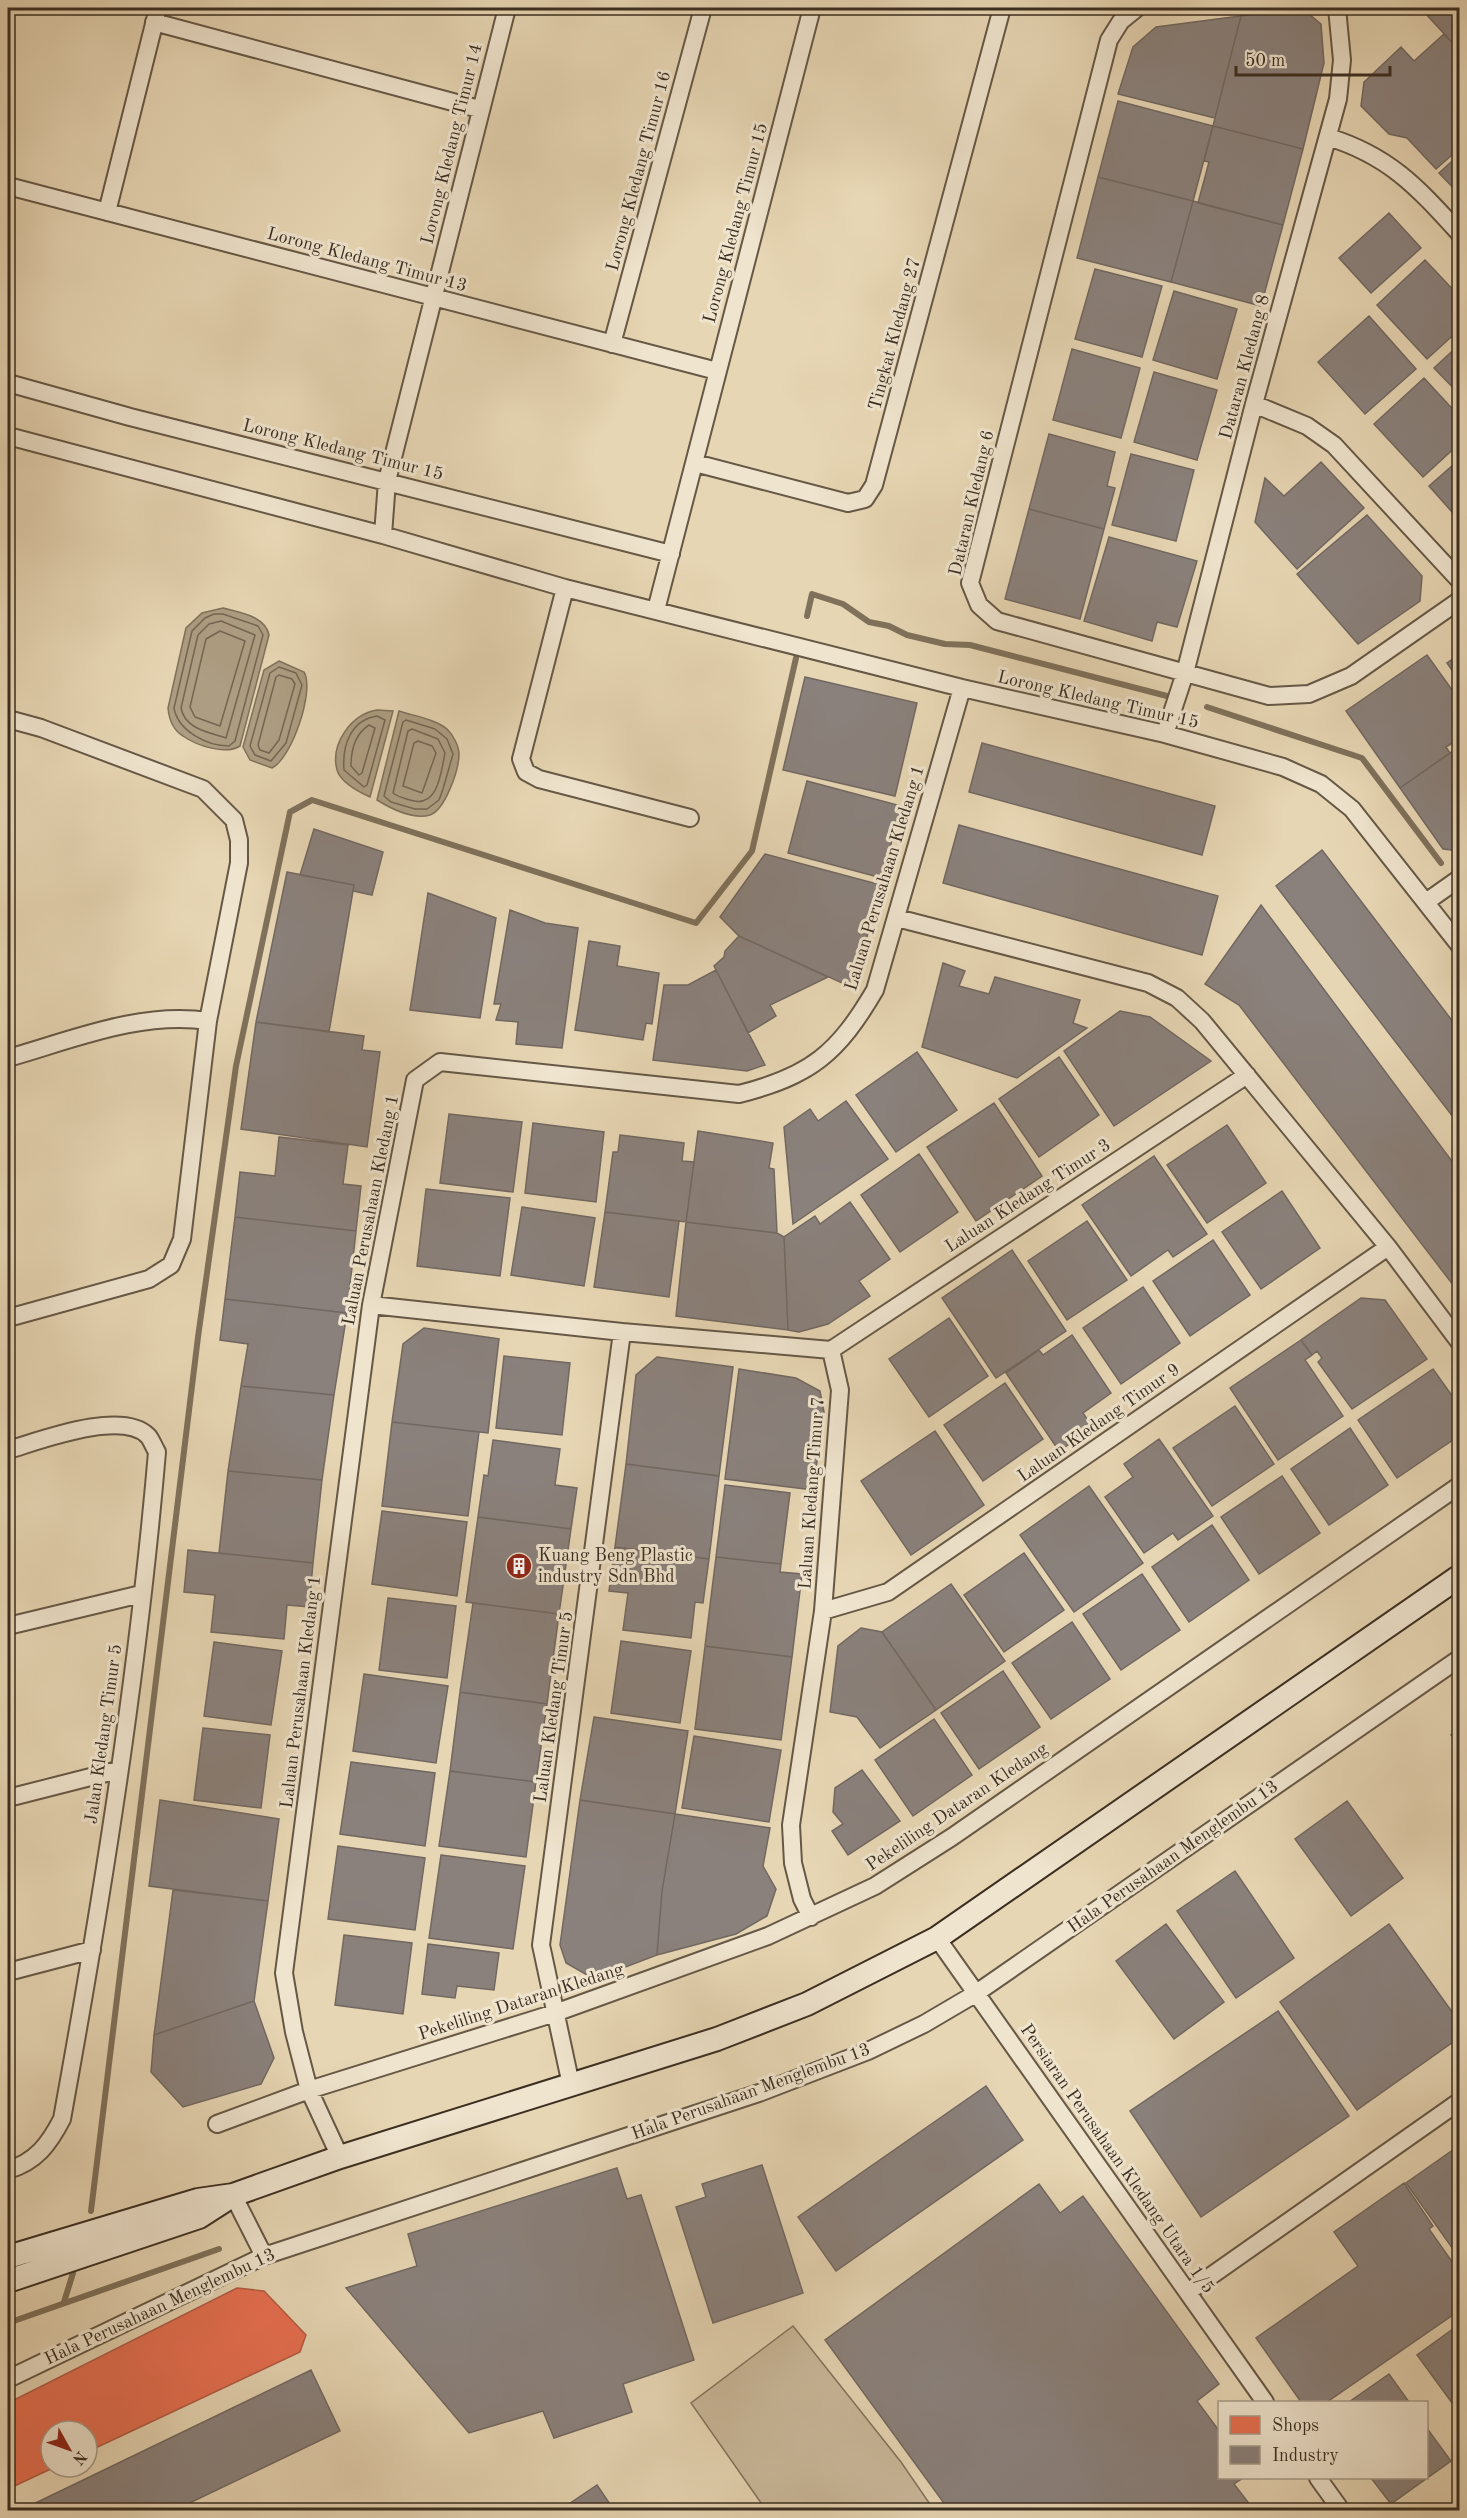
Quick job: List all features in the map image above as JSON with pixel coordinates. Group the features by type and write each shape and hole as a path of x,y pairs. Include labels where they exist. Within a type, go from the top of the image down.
{"street":[{"name":"Lorong Kledang Timur 14","path":"383,536 387,481 479,109 507,8"},
{"name":"Lorong Kledang Timur 16","path":"612,344 703,8"},
{"name":"Lorong Kledang Timur 15","path":"656,610 812,8"},
{"name":"Tingkat Kledang 27","path":"695,463 848,503 865,498 874,485 1002,8"},
{"name":"Dataran Kledang 6","path":"1137,8 1121,21 1109,40 970,583 979,605 997,621 1269,696 1309,694 1352,676 1460,600"},
{"name":"Dataran Kledang 8","path":"1165,734 1185,673 1254,404 1338,99 1342,60 1336,8"},
{"path":"107,212 156,15 479,109"},
{"path":"1328,137 1356,146 1390,165 1424,195 1460,234"},
{"name":"Lorong Kledang Timur 13","path":"8,186 717,371"},
{"name":"Lorong Kledang Timur 15","path":"8,382 130,417 670,554"},
{"path":"1254,404 1307,426 1334,445 1460,581"},
{"name":"Lorong Kledang Timur 15","path":"8,436 383,536 565,588 963,688 1165,734 1284,767 1321,784 1352,809 1460,946"},
{"path":"565,588 521,759 526,772 539,779 690,818"},
{"name":"Laluan Perusahaan Kledang 1","path":"340,2157 309,2090 294,2032 285,1973 371,1305 415,1080 440,1062 739,1094 777,1085 819,1061 852,1029 875,990 963,688"},
{"path":"8,719 41,728 203,789 234,820 239,840 239,863 208,1021 183,1239 171,1265 149,1279 8,1318"},
{"path":"1426,902 1460,878"},
{"path":"897,918 1148,983 1177,998 1202,1021 1247,1075 1388,1247 1460,1343"},
{"path":"8,1058 146,1020 179,1017 208,1021"},
{"name":"Laluan Kledang Timur 3","path":"831,1350 1247,1075"},
{"name":"Laluan Kledang Timur 9","path":"823,1611 888,1592 1388,1247"},
{"path":"371,1305 622,1332 831,1350"},
{"name":"Laluan Kledang Timur 5","path":"571,2085 542,1945 622,1332"},
{"name":"Laluan Kledang Timur 7","path":"811,1917 802,1899 793,1863 791,1825 823,1611 840,1390 831,1350"},
{"name":"Jalan Kledang Timur 5","path":"8,1450 101,1425 129,1426 147,1435 156,1452 141,1594 118,1770 92,1950 62,2119 47,2147 14,2168"},
{"name":"Pekeliling Dataran Kledang","path":"217,2124 309,2090 555,2013 768,1936 875,1886 911,1865 1460,1485"},
{"path":"13,2255 198,2200 233,2194 340,2157 717,2039 807,2004 937,1938 1460,1576"},
{"path":"8,1626 141,1594"},
{"name":"Hala Perusahaan Menglembu 13","path":"8,2379 264,2256 759,2093 868,2051 924,2024 975,1994 1460,1658"},
{"path":"8,1798 118,1770"},
{"name":"Persiaran Perusahaan Kledang Utara 1/5","path":"937,1938 1264,2401"},
{"path":"8,1972 92,1950"},
{"path":"1188,2292 1460,2101"},
{"path":"233,2194 264,2256"},
{"path":"8,2280 200,2217 233,2194"},
{"path":"1319,2479 1341,2511"}],"shaded area":[{"path":"793,2326 901,2462 934,2510 766,2510 691,2403"}],"water":[{"path":"223,608 257,619 263,623 269,635 240,746 227,750 203,746 183,736 172,724 168,708 186,628 202,613"},
{"path":"279,661 304,672 307,681 304,708 294,738 280,762 272,768 250,760 243,747 264,670"},
{"path":"377,710 393,711 370,797 342,779 337,770 336,760 340,740 345,731 359,717"},
{"path":"399,711 430,720 447,729 458,748 458,761 450,789 441,806 430,815 409,815 377,800"}],"building: Shops":[{"path":"237,2288 264,2291 306,2335 300,2352 99,2446 99,2419 39,2419 39,2474 8,2489 8,2403"}],"building: Industry":[{"path":"1302,8 1321,24 1324,63 1303,149 1213,126 1241,16"},
{"path":"1431,8 1460,8 1460,51 1425,13"},
{"path":"1241,16 1215,118 1118,94 1133,47 1156,27"},
{"path":"1444,34 1460,51 1460,148 1436,169 1407,138 1389,134 1361,106 1364,82 1401,47 1414,61"},
{"path":"1118,101 1213,126 1193,201 1098,177"},
{"path":"1213,126 1303,149 1283,225 1198,203 1209,162 1204,161"},
{"path":"1460,154 1460,195 1439,173"},
{"path":"1098,177 1193,201 1171,282 1077,258"},
{"path":"1193,201 1283,225 1261,306 1171,282"},
{"path":"1389,213 1421,248 1371,293 1339,258"},
{"path":"1425,260 1460,297 1460,329 1427,359 1377,305"},
{"path":"1095,269 1162,286 1142,357 1075,339"},
{"path":"1174,291 1237,309 1217,379 1153,360"},
{"path":"1369,316 1416,369 1365,414 1318,362"},
{"path":"1460,344 1460,395 1434,368"},
{"path":"1072,349 1140,368 1121,438 1053,420"},
{"path":"1154,372 1217,390 1197,460 1134,442"},
{"path":"1424,378 1460,417 1460,443 1423,477 1374,424"},
{"path":"1049,434 1115,452 1107,486 1115,488 1104,529 1029,509"},
{"path":"1131,454 1194,470 1176,541 1112,525"},
{"path":"1460,459 1460,521 1429,486"},
{"path":"1321,462 1364,508 1297,569 1255,522 1265,478 1284,496"},
{"path":"1029,509 1104,529 1080,619 1005,599"},
{"path":"1367,515 1422,576 1420,601 1358,644 1297,574"},
{"path":"1109,537 1197,561 1177,627 1157,622 1152,641 1084,621"},
{"path":"1460,654 1460,682 1447,663"},
{"path":"1427,655 1460,701 1460,738 1446,747 1450,753 1400,788 1346,711"},
{"path":"805,677 917,703 895,796 783,770"},
{"path":"982,743 1215,806 1202,855 969,792"},
{"path":"1460,746 1460,851 1443,849 1400,788"},
{"path":"807,781 901,806 882,878 788,853"},
{"path":"959,825 1218,896 1202,955 943,883"},
{"path":"314,829 383,852 372,895 353,891 354,885 300,875"},
{"path":"1322,850 1460,1031 1460,1126 1276,886"},
{"path":"765,854 881,885 853,988 739,936 720,917"},
{"path":"287,872 354,885 329,1032 256,1022"},
{"path":"428,893 496,918 480,1018 410,1010"},
{"path":"1261,905 1460,1172 1460,1294 1239,1005 1205,984"},
{"path":"510,910 545,923 578,928 562,1048 516,1044 518,1022 496,1020 501,1004 494,1004"},
{"path":"739,936 828,977 770,1005 776,1016 748,1033 714,966 724,957 725,951"},
{"path":"589,941 620,946 617,966 659,973 652,1024 646,1023 643,1040 575,1030"},
{"path":"943,963 965,971 959,986 989,994 995,977 1080,1000 1073,1023 1087,1028 1017,1078 922,1047"},
{"path":"716,970 765,1065 747,1071 653,1060 664,985 688,985"},
{"path":"1120,1011 1150,1017 1211,1061 1114,1126 1064,1051"},
{"path":"256,1022 364,1036 362,1050 380,1052 367,1147 241,1129"},
{"path":"917,1052 957,1110 896,1152 856,1095"},
{"path":"1059,1057 1099,1115 1039,1157 999,1099"},
{"path":"846,1101 888,1159 793,1224 784,1127 810,1109 818,1121"},
{"path":"994,1103 1042,1176 976,1221 927,1147"},
{"path":"449,1114 522,1122 513,1192 440,1183"},
{"path":"533,1123 604,1132 596,1202 525,1193"},
{"path":"1227,1125 1266,1183 1207,1223 1167,1165"},
{"path":"698,1131 773,1143 769,1168 774,1169 777,1233 686,1222"},
{"path":"620,1135 684,1143 682,1161 694,1162 686,1222 605,1212 613,1152 618,1152"},
{"path":"279,1137 348,1145 343,1184 361,1186 356,1231 235,1217 240,1172 275,1176"},
{"path":"919,1154 958,1212 900,1252 861,1195"},
{"path":"1154,1156 1207,1234 1173,1257 1168,1250 1131,1276 1082,1205"},
{"path":"426,1189 510,1198 500,1276 417,1266"},
{"path":"1282,1191 1320,1248 1261,1289 1222,1232"},
{"path":"850,1202 890,1259 859,1281 870,1296 828,1324 799,1332 788,1330 784,1237 815,1216 820,1224"},
{"path":"522,1207 595,1218 584,1286 511,1275"},
{"path":"605,1212 679,1221 669,1297 594,1287"},
{"path":"235,1217 356,1231 347,1313 225,1299"},
{"path":"1087,1221 1127,1280 1067,1320 1028,1261"},
{"path":"686,1222 777,1233 784,1237 788,1330 676,1316"},
{"path":"1213,1240 1250,1295 1190,1336 1153,1281"},
{"path":"1012,1250 1066,1331 996,1378 942,1298"},
{"path":"1143,1287 1180,1343 1121,1384 1083,1328"},
{"path":"1361,1298 1385,1300 1427,1359 1352,1409 1318,1362 1322,1358 1317,1351 1312,1355 1301,1340"},
{"path":"225,1299 347,1313 334,1395 241,1386 248,1344 220,1340"},
{"path":"949,1318 988,1376 929,1417 889,1359"},
{"path":"424,1328 499,1339 488,1433 392,1422 403,1344"},
{"path":"1072,1335 1111,1393 1083,1413 1093,1428 1059,1451 1006,1373 1039,1350 1043,1355"},
{"path":"1301,1340 1312,1355 1305,1360 1343,1416 1278,1460 1230,1388"},
{"path":"504,1356 570,1363 562,1435 496,1428"},
{"path":"657,1357 733,1367 719,1476 626,1464 636,1375"},
{"path":"739,1369 796,1378 820,1391 824,1412 813,1490 725,1479"},
{"path":"1433,1369 1460,1407 1460,1435 1397,1478 1358,1420"},
{"path":"1005,1383 1043,1439 983,1481 944,1425"},
{"path":"241,1386 334,1395 322,1480 228,1471"},
{"path":"1235,1406 1274,1464 1212,1506 1173,1448"},
{"path":"392,1422 479,1432 468,1516 382,1506"},
{"path":"1350,1428 1388,1485 1329,1525 1291,1469"},
{"path":"935,1431 984,1505 911,1555 861,1481"},
{"path":"1159,1439 1213,1516 1178,1540 1173,1533 1144,1553 1105,1497 1133,1477 1124,1464"},
{"path":"493,1440 560,1449 555,1485 577,1488 571,1529 478,1517 484,1475 488,1476"},
{"path":"626,1464 719,1476 709,1559 615,1547"},
{"path":"228,1471 322,1480 313,1563 219,1553"},
{"path":"1282,1476 1320,1533 1259,1574 1221,1517"},
{"path":"725,1485 790,1493 781,1564 716,1557"},
{"path":"1089,1486 1143,1563 1074,1612 1020,1535"},
{"path":"382,1511 467,1522 457,1596 372,1584"},
{"name":"Kuang Beng Plastic industry Sdn Bhd","path":"478,1517 571,1529 559,1614 466,1602"},
{"path":"1212,1525 1249,1580 1189,1622 1152,1567"},
{"path":"615,1547 709,1559 703,1603 695,1602 691,1638 623,1630 628,1593 609,1591"},
{"path":"188,1550 313,1563 309,1607 287,1605 284,1639 211,1632 215,1595 184,1592"},
{"path":"1024,1553 1064,1610 1004,1652 964,1595"},
{"path":"716,1557 781,1564 780,1572 802,1574 792,1657 705,1646"},
{"path":"1142,1574 1180,1630 1121,1670 1083,1614"},
{"path":"951,1584 1005,1661 936,1710 882,1632"},
{"path":"388,1598 456,1606 447,1678 379,1670"},
{"path":"473,1603 559,1614 547,1704 460,1692"},
{"path":"1072,1622 1110,1679 1051,1719 1012,1663"},
{"path":"861,1628 882,1632 936,1710 880,1748 857,1717 830,1712 838,1646"},
{"path":"621,1641 691,1651 680,1723 611,1713"},
{"path":"214,1642 282,1651 271,1725 204,1716"},
{"path":"705,1646 792,1657 781,1740 695,1729"},
{"path":"1003,1671 1040,1727 979,1769 941,1713"},
{"path":"364,1674 448,1686 436,1763 353,1751"},
{"path":"460,1692 547,1704 536,1782 450,1771"},
{"path":"594,1717 688,1731 675,1814 580,1800"},
{"path":"934,1719 972,1775 913,1816 875,1760"},
{"path":"203,1728 270,1735 261,1808 194,1800"},
{"path":"1460,1729 1460,1745 1451,1735"},
{"path":"694,1736 781,1750 769,1822 682,1808"},
{"path":"351,1762 435,1773 425,1846 340,1834"},
{"path":"862,1770 900,1821 848,1855 832,1831 843,1824 833,1812 835,1788"},
{"path":"450,1771 536,1782 526,1857 439,1846"},
{"path":"160,1800 279,1819 268,1901 149,1886"},
{"path":"580,1800 675,1814 662,1891 657,1955 594,1979 566,1963 560,1945"},
{"path":"1347,1801 1403,1878 1351,1916 1295,1839"},
{"path":"675,1814 770,1828 763,1866 776,1889 767,1916 736,1934 657,1955 662,1891"},
{"path":"338,1846 425,1858 415,1930 328,1919"},
{"path":"441,1855 525,1866 513,1949 429,1938"},
{"path":"1235,1871 1294,1958 1236,1998 1177,1911"},
{"path":"173,1890 268,1901 254,2001 154,2035"},
{"path":"1166,1924 1224,2002 1174,2039 1116,1961"},
{"path":"1389,1924 1460,2023 1460,2037 1357,2110 1280,2002"},
{"path":"344,1935 412,1943 403,2014 335,2005"},
{"path":"428,1944 499,1953 494,1990 457,1986 455,1998 422,1994"},
{"path":"254,2001 274,2058 261,2084 183,2107 151,2072 154,2035"},
{"path":"1278,2011 1349,2116 1201,2217 1130,2111"},
{"path":"986,2086 1023,2140 836,2271 798,2217"},
{"path":"1460,2145 1460,2259 1406,2183"},
{"path":"762,2165 803,2293 713,2323 676,2207 706,2197 702,2184"},
{"path":"617,2168 627,2199 641,2195 694,2360 623,2384 632,2412 554,2438 543,2411 469,2433 346,2288 417,2266 408,2234"},
{"path":"1404,2183 1433,2226 1429,2229 1460,2273 1460,2310 1328,2401 1300,2401 1256,2338 1358,2266 1334,2232"},
{"path":"1039,2184 1060,2213 1083,2196 1219,2384 1197,2401 1218,2429 1218,2479 1242,2479 1234,2484 1254,2510 949,2510 825,2340"},
{"path":"1460,2324 1460,2414 1417,2355"},
{"path":"311,2370 340,2431 175,2510 21,2510 85,2479 99,2479 99,2472"},
{"path":"1389,2374 1408,2401 1350,2401"},
{"path":"1428,2430 1451,2461 1428,2477"},
{"path":"1372,2479 1426,2479 1391,2504"},
{"path":"597,2485 614,2510 560,2510"}],"waterway":[{"path":"807,616 812,594 843,604 869,622 889,626 907,635 945,644 970,645 1167,696"},
{"path":"91,2211 198,1337 236,1066 290,812 312,800 696,923 752,851 796,658"},
{"path":"1207,707 1362,758 1441,863"},
{"path":"8,2323 219,2249"},
{"path":"64,2302 73,2273"}],"place":[{"name":"Kuang Beng Plastic industry Sdn Bhd","path":"519,1566"}]}
